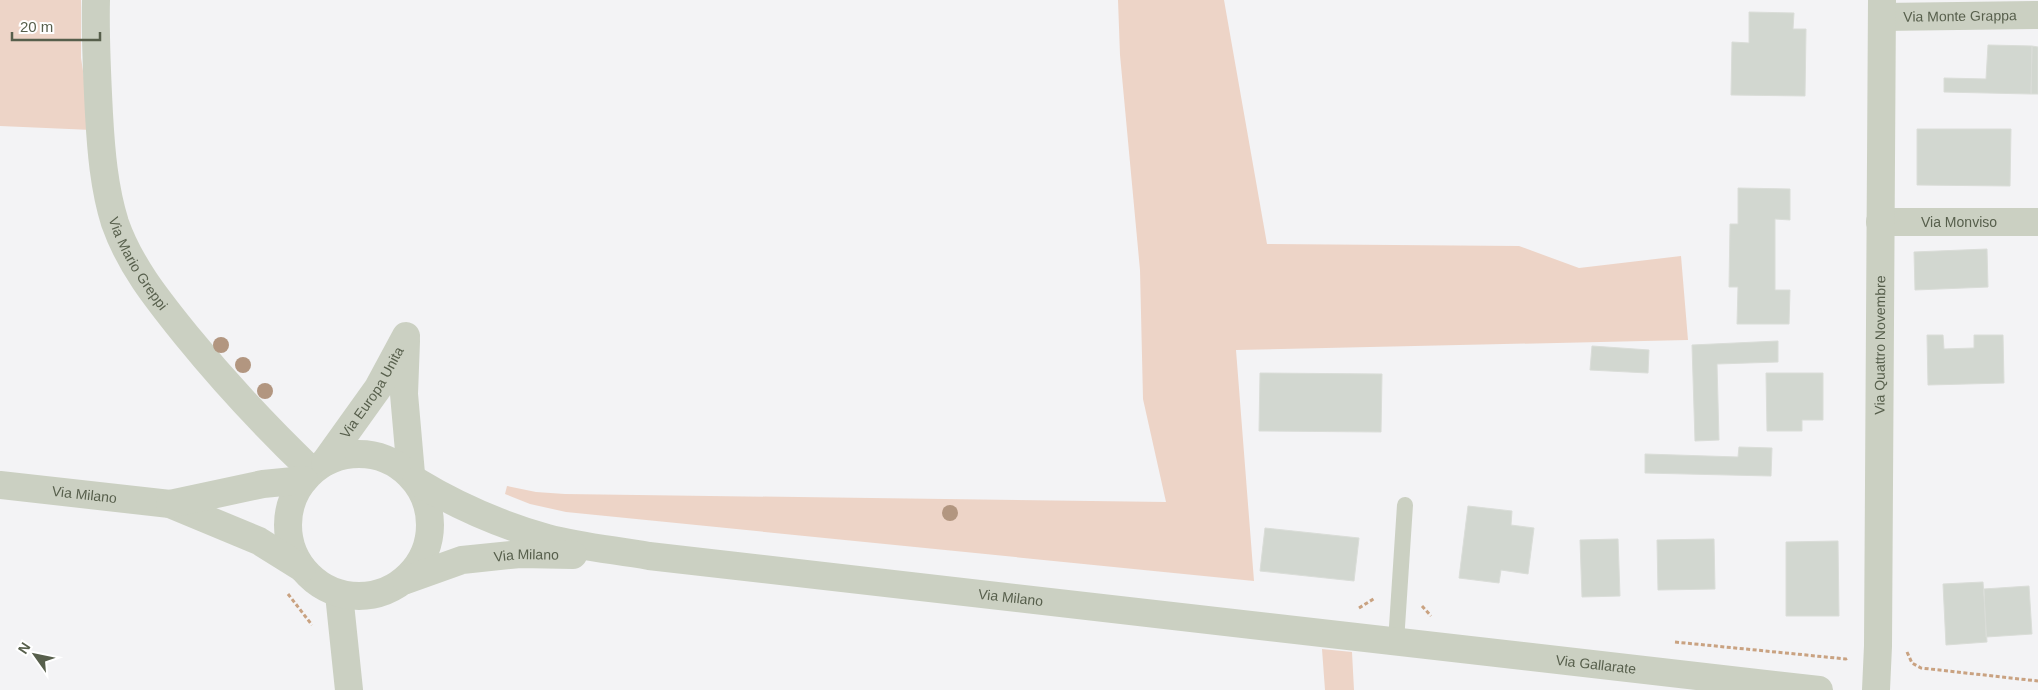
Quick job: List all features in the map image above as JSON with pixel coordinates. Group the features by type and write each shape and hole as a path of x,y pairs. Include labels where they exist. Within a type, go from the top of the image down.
{"street":[{"name":"Via Mario Greppi","path":"96,0 95,47 105,177 115,222 128,252 152,292 204,357 277,437 314,471"},
{"name":"Via Monte Grappa","path":"1882,8 2038,15"},
{"name":"Via Quattro Novembre","path":"1876,690 1878,646 1882,8"},
{"name":"Via Monviso","path":"1880,222 2038,222"},
{"name":"Via Europa Unita","path":"314,471 378,388 406,336 404,394 414,478"},
{"path":"368,453 389,459 414,478 424,493 431,516 430,540 421,562 406,580 386,592 363,597 339,594 318,584 302,568 294,554 289,539 288,523 295,493 314,471 346,454 368,453"},
{"name":"Via Milano","path":"170,504 314,471"},
{"name":"Via Milano","path":"414,478 440,496 486,518 548,538 650,556 1384,640"},
{"name":"Via Milano","path":"0,485 170,504 259,541 302,568"},
{"name":"Via Milano","path":"406,580 462,560 520,554 650,556"},
{"path":"339,594 349,690"},
{"name":"Via Gallarate","path":"1384,640 1819,690"}],"lane":[{"path":"1384,640 1399,596 1405,505"}],"path":[{"path":"283,589 313,627"},
{"path":"1358,610 1381,593 1418,602 1433,618"},
{"path":"1669,641 1846,659 1865,646 1901,646 1906,648 1912,663 1921,668 2038,681"}],"shaded area":[{"path":"0,0 81,0 81,58 92,130 0,126"},
{"path":"1118,0 1224,0 1267,244 1519,246 1579,268 1681,256 1688,340 1236,350 1254,581 566,512 530,504 505,494 507,486 536,492 565,494 1166,502 1143,399 1140,270 1120,55"},
{"path":"1322,649 1352,652 1354,690 1325,690"}],"building":[{"path":"1749,12 1794,13 1793,29 1806,29 1805,96 1731,95 1732,42 1749,43"},
{"path":"1988,45 2032,46 2031,94 1944,92 1944,78 1986,79"},
{"path":"2032,46 2038,47 2038,94 2031,94"},
{"path":"1917,129 2011,129 2010,186 1917,185"},
{"path":"1738,188 1790,189 1790,220 1775,219 1775,290 1790,290 1789,324 1737,324 1738,287 1729,287 1730,224 1738,224"},
{"path":"1987,249 1988,287 1915,290 1914,252"},
{"path":"1927,335 1943,335 1944,349 1974,348 1974,335 2003,335 2004,383 1928,385"},
{"path":"1778,341 1778,362 1717,364 1719,440 1695,441 1692,345"},
{"path":"1592,346 1649,350 1648,373 1590,370"},
{"path":"1260,373 1382,374 1381,432 1259,431"},
{"path":"1766,373 1823,373 1823,420 1802,420 1802,431 1767,431"},
{"path":"1739,447 1772,448 1771,476 1645,473 1645,454 1738,457"},
{"path":"1468,506 1512,511 1511,525 1534,528 1528,574 1501,570 1499,583 1459,578"},
{"path":"1265,528 1359,538 1354,581 1260,571"},
{"path":"1618,539 1620,596 1582,597 1580,540"},
{"path":"1714,539 1715,589 1658,590 1657,540"},
{"path":"1838,541 1839,616 1786,616 1786,542"},
{"path":"1983,582 1987,642 1946,645 1943,584"},
{"path":"2029,586 2032,634 1986,637 1984,589"}]}
